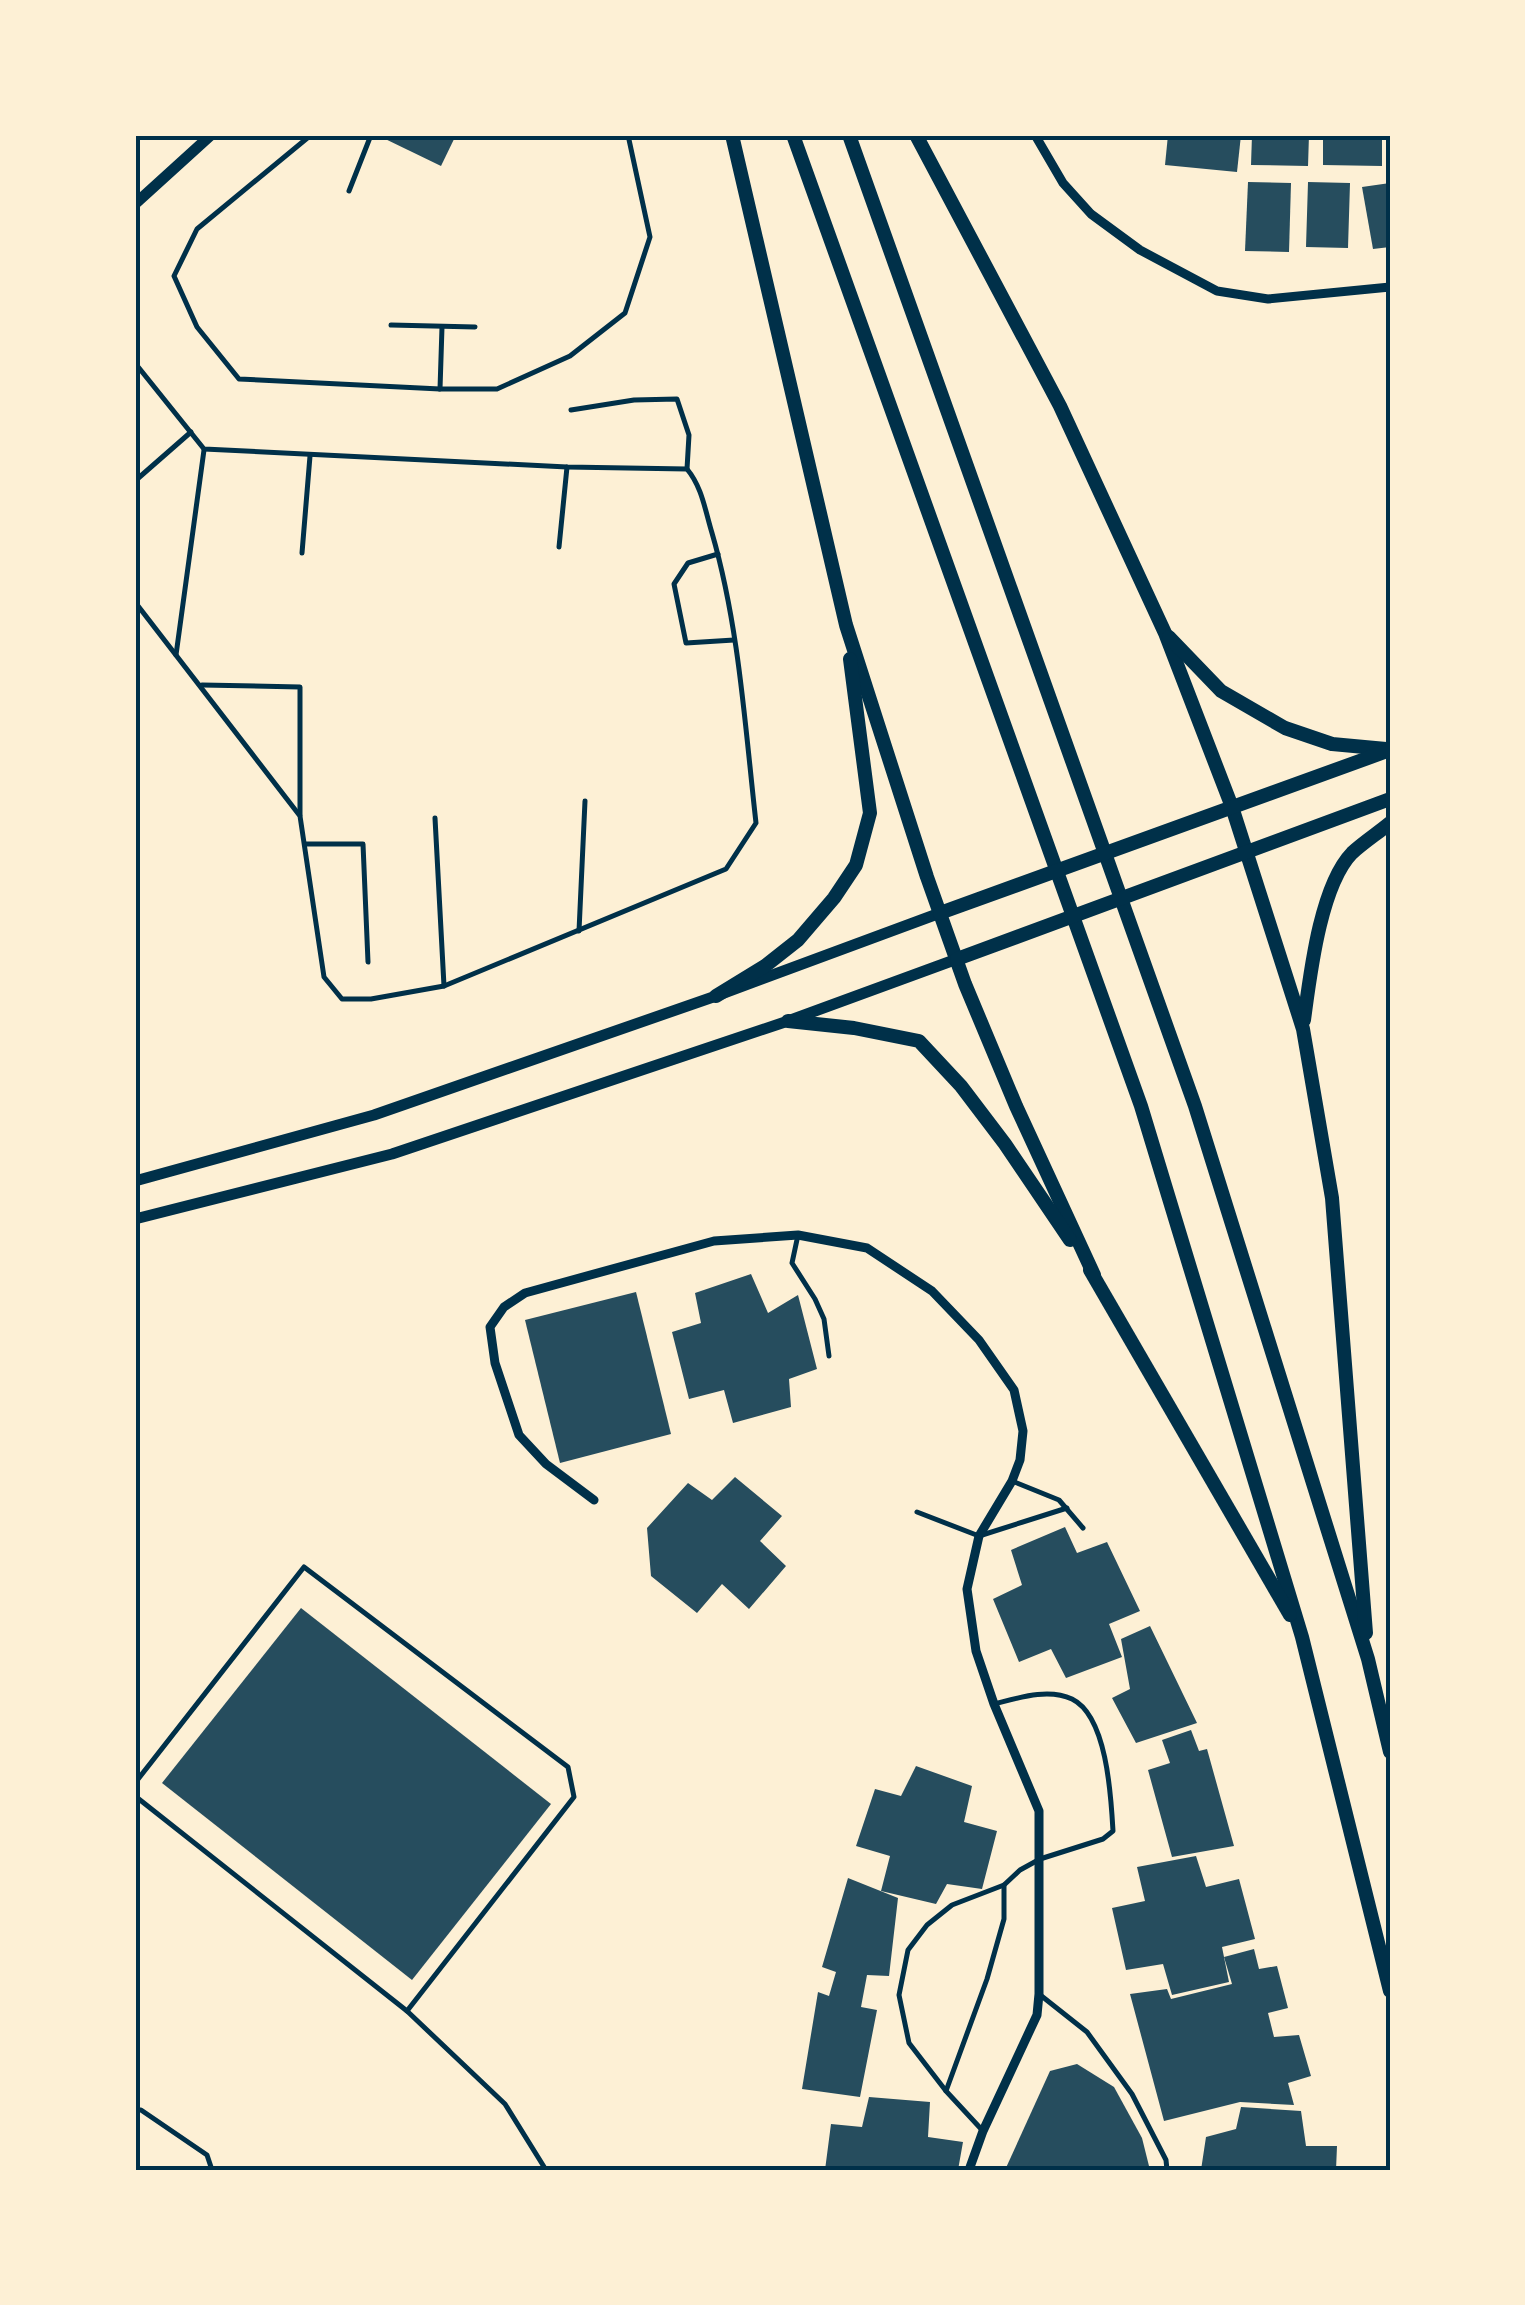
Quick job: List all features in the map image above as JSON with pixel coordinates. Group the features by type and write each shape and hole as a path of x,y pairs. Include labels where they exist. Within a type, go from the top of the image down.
{"main road":[{"path":"732,135 846,625 956,959 1016,1106 1094,1275"},
{"path":"793,135 1141,1106 1302,1637 1390,1991"},
{"path":"849,135 1195,1106 1368,1659 1390,1752"},
{"path":"916,135 1060,406 1164,633 1232,807 1303,1028 1332,1198 1368,1659"},
{"path":"716,996 798,940 856,865 870,813 846,625"},
{"path":"1164,633 1221,691 1284,728 1332,744 1390,750"},
{"path":"940,913 1390,750"},
{"path":"956,959 1390,799"},
{"path":"1303,1028 1312,959 1329,894 1350,856 1390,824"},
{"path":"788,1021 854,1028 919,1041 961,1086 1094,1275 1302,1637"}],"street":[{"path":"135,204 212,135"},
{"path":"1035,135 1063,183 1091,214 1140,250 1216,291 1268,298 1390,287"},
{"path":"135,1180 374,1115 940,913"},
{"path":"135,1219 392,1154 788,1021 956,959"},
{"path":"594,1500 546,1464 519,1435 495,1363 490,1327 504,1307 525,1293 714,1241 798,1234 866,1248 932,1291 979,1340 1014,1390 1023,1431 1020,1460 980,1536 967,1589 976,1651 1038,1810 1039,1994 1037,2014 969,2170"}],"lane":[{"path":"311,135 197,228 174,276 197,327 239,379 497,389 570,356 624,313 650,236 628,135"},
{"path":"349,191 371,135"},
{"path":"392,324 475,327"},
{"path":"440,389 442,326"},
{"path":"135,363 204,450 176,655"},
{"path":"571,410 634,400 677,399 689,435 686,469"},
{"path":"135,482 191,432"},
{"path":"202,686 300,687 300,816 324,977 342,999 370,999 444,986 726,869 756,823 734,640 718,554 698,482 686,469 204,450"},
{"path":"302,553 310,456"},
{"path":"559,548 568,466"},
{"path":"718,554 688,563 674,584 686,643 734,640"},
{"path":"135,602 300,816"},
{"path":"580,931 585,801"},
{"path":"435,818 444,986"},
{"path":"304,844 363,844 368,962"},
{"path":"798,1234 792,1262 824,1319 829,1356"},
{"path":"1012,1481 1059,1500 1083,1528"},
{"path":"917,1512 980,1536 1066,1508"},
{"path":"135,1784 304,1567 568,1767 574,1797 407,2010"},
{"path":"984,2131 909,2043 899,1995 908,1950 927,1925 952,1905 1004,1885 1040,1859 1103,1839 1113,1831 1110,1787 1087,1710 1070,1698 1038,1694 994,1704"},
{"path":"135,1796 407,2010 505,2104 546,2170"},
{"path":"946,2091 987,1979 1004,1918 1004,1885"},
{"path":"1039,1994 1086,2032 1132,2094 1168,2170"},
{"path":"135,2110 141,2110 207,2155 212,2170"}],"building":[{"path":"377,135 456,135 441,166"},
{"path":"1168,135 1241,135 1237,172 1165,165"},
{"path":"1252,135 1309,135 1308,166 1251,165"},
{"path":"1323,135 1382,135 1382,166 1323,165"},
{"path":"1248,182 1291,183 1289,252 1245,251"},
{"path":"1308,182 1350,183 1348,248 1306,247"},
{"path":"1390,183 1390,247 1373,249 1362,187"},
{"path":"751,1274 768,1313 798,1295 817,1369 789,1379 791,1407 733,1423 724,1390 689,1399 672,1332 701,1323 695,1293"},
{"path":"636,1292 671,1434 560,1463 525,1320"},
{"path":"735,1477 782,1516 760,1541 786,1566 749,1609 722,1584 697,1613 651,1576 647,1528 688,1483 712,1500"},
{"path":"1065,1527 1077,1553 1107,1542 1140,1611 1109,1624 1122,1657 1066,1678 1051,1649 1019,1662 993,1599 1022,1585 1011,1550"},
{"path":"301,1608 551,1804 412,1980 162,1783"},
{"path":"1150,1626 1197,1723 1136,1743 1112,1698 1130,1689 1121,1639"},
{"path":"1191,1730 1199,1751 1207,1749 1234,1846 1172,1857 1148,1770 1170,1763 1162,1740"},
{"path":"916,1766 972,1786 964,1822 997,1831 982,1889 947,1884 936,1904 881,1891 890,1856 856,1846 875,1789 901,1796"},
{"path":"1196,1856 1206,1887 1239,1879 1255,1939 1222,1947 1229,1982 1172,1995 1163,1964 1126,1970 1112,1908 1145,1901 1137,1867"},
{"path":"848,1878 898,1898 889,1976 867,1975 861,2007 877,2010 860,2097 802,2089 818,1992 829,1996 836,1972 822,1967"},
{"path":"1254,1949 1259,1969 1277,1966 1288,2008 1268,2013 1274,2037 1299,2035 1311,2076 1288,2083 1294,2105 1240,2102 1164,2121 1130,1994 1167,1989 1171,1999 1232,1984 1224,1957"},
{"path":"1077,2064 1114,2087 1142,2138 1150,2170 1005,2170 1050,2071"},
{"path":"869,2097 930,2102 928,2137 963,2142 958,2170 825,2170 831,2124 862,2127"},
{"path":"1241,2107 1301,2111 1306,2146 1337,2146 1336,2170 1201,2170 1206,2137 1236,2129"}]}
